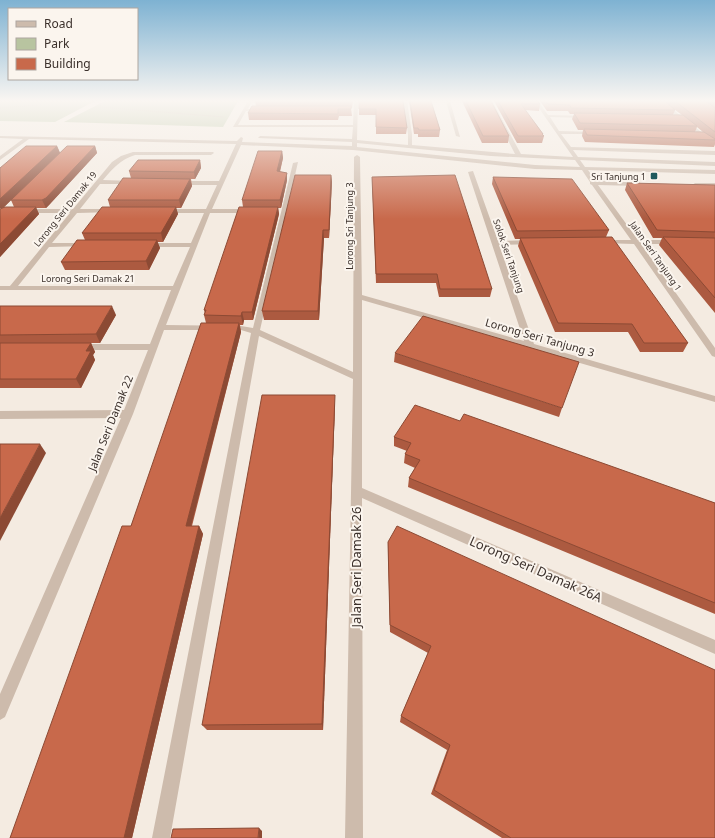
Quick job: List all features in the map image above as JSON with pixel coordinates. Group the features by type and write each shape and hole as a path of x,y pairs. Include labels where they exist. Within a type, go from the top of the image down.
{"street":[{"path":"0,158 24,140"},
{"name":"Jalan Seri Damak 22","path":"0,712 128,414 176,288 238,140"},
{"path":"252,140 354,148 528,166 715,172"},
{"path":"332,140 520,156 715,164"},
{"path":"410,140 410,146"},
{"path":"511,140 520,156"},
{"name":"Jalan Seri Tanjung 1","path":"564,140 578,159 592,183 636,241 715,354"},
{"path":"354,141 354,148"},
{"path":"570,148 715,153"},
{"path":"0,149 12,149"},
{"name":"Lorong Seri Damak 19","path":"12,288 114,163 123,157 135,153 211,153"},
{"name":"Lorong Sri Tanjung 3","path":"357,157 358,296"},
{"path":"161,838 256,331 282,211 296,163"},
{"name":"Solok Seri Tanjung","path":"471,172 530,346"},
{"path":"99,182 137,183"},
{"path":"175,183 221,183"},
{"path":"592,183 646,184"},
{"path":"692,185 715,185"},
{"path":"0,217 3,211 11,206"},
{"path":"3,211 122,211"},
{"path":"153,211 254,211"},
{"path":"495,243 542,242"},
{"path":"596,242 683,242"},
{"path":"48,245 94,245"},
{"path":"140,245 194,245"},
{"name":"Lorong Seri Damak 21","path":"0,288 176,288"},
{"name":"Lorong Seri Tanjung 3","path":"358,296 715,399"},
{"name":"Jalan Seri Damak 26","path":"357,836 356,378 358,296"},
{"path":"161,327 240,328 256,331 356,378"},
{"path":"69,348 154,347"},
{"path":"0,415 128,414"},
{"name":"Lorong Seri Damak 26A","path":"357,491 715,647"}],"building":[{"path":"26,146 57,146 0,199 0,168"},
{"path":"67,146 95,146 46,198 42,200 11,200"},
{"path":"258,151 282,151 277,171 287,173 280,200 242,200"},
{"path":"138,160 200,160 194,172 129,171"},
{"path":"295,175 331,175 329,230 323,230 318,311 262,311"},
{"path":"455,175 492,289 440,289 437,274 376,274 372,177"},
{"path":"493,177 572,179 609,230 517,231"},
{"path":"123,178 190,179 179,200 108,200"},
{"path":"627,183 715,185 715,232 657,230"},
{"path":"5,207 36,207 0,244 0,209"},
{"path":"102,207 176,207 161,233 82,233"},
{"path":"239,207 278,207 252,312 242,312 241,316 204,315 206,310 204,310"},
{"path":"612,237 688,343 644,343 632,324 558,323 520,238"},
{"path":"663,237 715,238 715,298"},
{"path":"77,240 157,240 146,261 61,262"},
{"path":"0,306 112,306 96,334 0,335"},
{"path":"423,316 579,362 562,408 395,353"},
{"path":"201,323 239,323 186,526 199,526 124,838 10,838 122,526 131,526"},
{"path":"0,343 91,343 86,351 91,351 76,379 0,379"},
{"path":"262,395 335,395 322,724 202,725"},
{"path":"415,405 460,421 464,414 715,503 715,603 409,478 420,460 405,454 411,443 394,437"},
{"path":"0,444 40,444 0,518"},
{"path":"397,526 715,670 715,838 511,838 434,790 450,745 401,716 431,646 390,625 388,542"},
{"path":"259,828 258,838 171,838 173,829"}],"place":[{"name":"Sri Tanjung 1","path":"654,176"}]}
